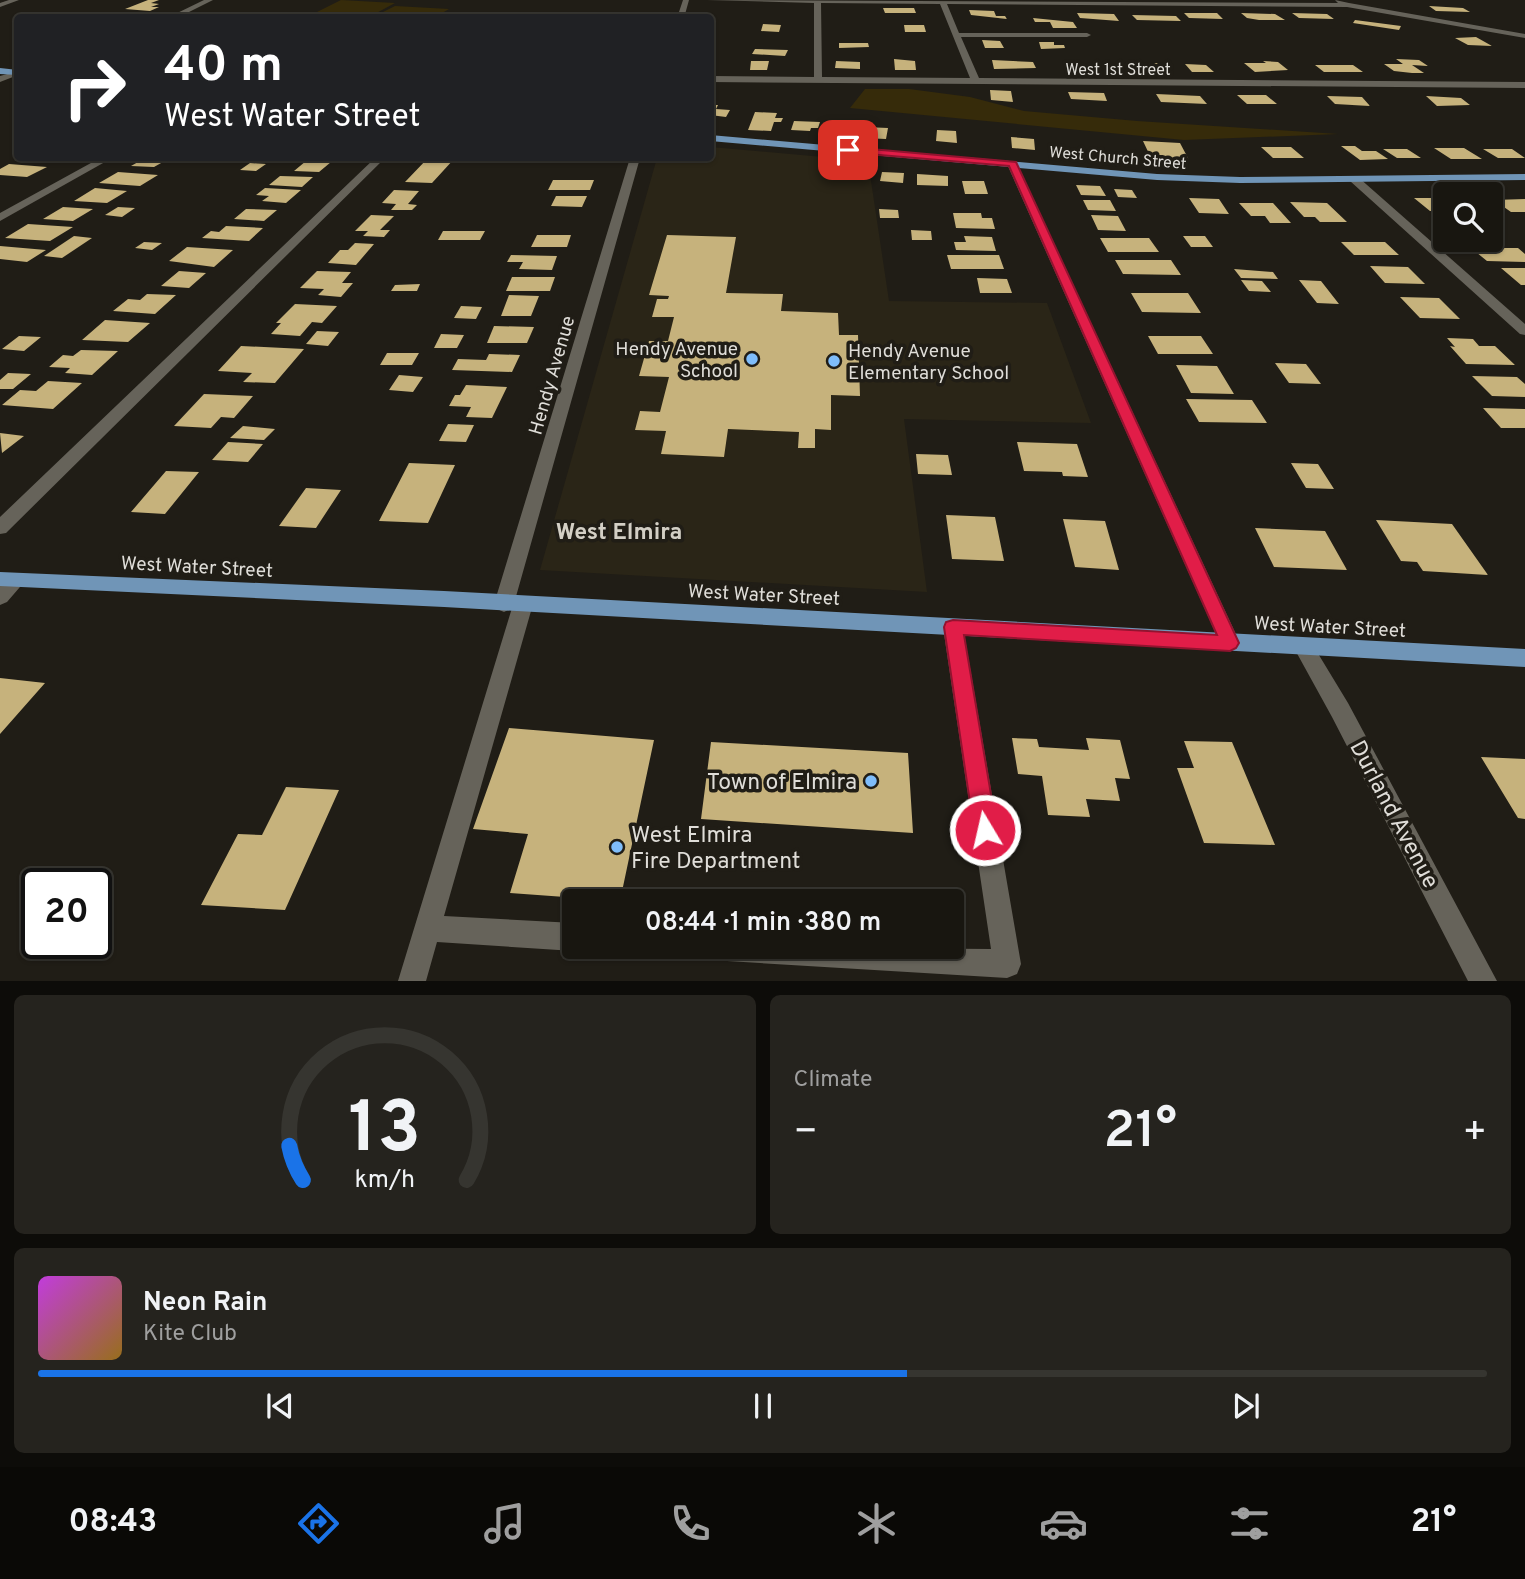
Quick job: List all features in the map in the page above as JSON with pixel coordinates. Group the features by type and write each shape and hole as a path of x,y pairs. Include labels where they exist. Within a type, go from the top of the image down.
{"main road":[{"name":"West Church Street","path":"714,138 1157,177 1525,177"},
{"name":"West Water Street","path":"8,579 1525,659"}],"street":[{"path":"0,5 16,0"},
{"path":"179,14 209,0"},
{"path":"710,0 1156,1 1347,5 1525,36"},
{"path":"1338,0 1347,5"},
{"path":"817,1 818,80"},
{"path":"942,1 976,82"},
{"path":"956,34 1087,35"},
{"name":"West 1st Street","path":"714,79 1525,85"},
{"path":"0,218 102,161"},
{"path":"0,528 377,161"},
{"name":"Hendy Avenue","path":"412,981 634,161"},
{"path":"1013,164 1230,643"},
{"path":"1354,179 1525,331"},
{"path":"0,597 8,579"},
{"path":"925,959 1007,964 953,627"},
{"name":"Durland Avenue","path":"1304,648 1340,710 1483,981"},
{"path":"427,928 562,936"}],"shaded area":[{"path":"341,0 395,3 375,14 313,14"},
{"path":"395,6 449,9 440,14 379,14"},
{"path":"865,89 909,89 970,97 1024,111 1338,134 1184,140 850,108"},
{"name":"Hendy Avenue Elementary School","path":"714,147 868,161 889,301 1047,303 1091,423 904,419 927,592 540,570 656,161 714,161"}],"building":[{"path":"148,0 159,0 151,3 159,4 151,7 159,7 150,11 125,9"},
{"path":"1429,6 1463,8 1470,12 1436,11"},
{"path":"883,8 914,8 916,13 885,13"},
{"path":"969,10 994,11 996,16 1005,16 1007,19 971,15"},
{"path":"1077,13 1114,14 1119,21 1080,18"},
{"path":"1184,13 1217,13 1223,19 1189,18"},
{"path":"1241,13 1275,14 1285,20 1259,20 1247,18"},
{"path":"1292,13 1327,14 1334,19 1299,18"},
{"path":"1132,15 1176,16 1181,21 1137,20"},
{"path":"1033,18 1073,22 1077,28 1053,28 1050,22 1035,22"},
{"path":"1355,20 1401,26 1399,30 1353,23"},
{"path":"763,24 781,25 779,32 761,31"},
{"path":"904,25 924,25 926,32 905,32"},
{"path":"1476,37 1492,46 1468,45 1455,38"},
{"path":"982,40 1000,41 1004,48 985,48"},
{"path":"1039,42 1054,42 1054,45 1064,45 1065,48 1041,49"},
{"path":"839,43 868,43 869,47 839,48"},
{"path":"755,49 788,50 785,56 752,54"},
{"path":"894,59 915,61 916,70 895,70"},
{"path":"1396,59 1419,60 1428,66 1412,65 1424,73 1412,73 1394,71 1384,64 1403,64"},
{"path":"992,60 1033,62 1036,68 994,69"},
{"path":"751,61 769,61 767,70 750,70"},
{"path":"836,61 860,62 860,69 835,68"},
{"path":"1263,61 1278,62 1288,70 1255,72 1244,63 1266,63"},
{"path":"1133,63 1158,63 1165,72 1141,72"},
{"path":"1185,64 1206,65 1214,72 1192,72"},
{"path":"1315,65 1353,65 1363,72 1324,72"},
{"path":"1071,66 1089,66 1095,75 1076,75"},
{"path":"990,90 1011,91 1013,102 991,100"},
{"path":"1068,92 1104,93 1107,101 1071,99"},
{"path":"1156,94 1200,96 1207,104 1161,102"},
{"path":"1237,95 1266,95 1277,104 1247,104"},
{"path":"1327,96 1362,97 1370,106 1335,104"},
{"path":"1426,96 1461,98 1470,105 1437,106"},
{"path":"714,105 718,105 716,109 730,110 726,117 714,116"},
{"path":"755,112 777,113 775,118 783,118 781,122 774,122 771,131 748,130"},
{"path":"794,121 820,122 818,128 811,128 810,131 791,130"},
{"path":"865,127 888,128 886,139 863,138"},
{"path":"937,130 956,131 957,143 936,141"},
{"path":"1011,137 1034,139 1035,150 1012,148"},
{"path":"1143,141 1180,143 1189,160 1151,158"},
{"path":"1341,146 1376,151 1388,159 1360,160"},
{"path":"1261,147 1291,147 1304,158 1273,158"},
{"path":"1434,148 1464,148 1482,159 1451,159"},
{"path":"1383,149 1407,149 1421,158 1397,158"},
{"path":"1483,149 1512,149 1525,158 1498,158"},
{"path":"140,161 165,161 154,167 131,166"},
{"path":"306,161 331,162 319,172 294,171"},
{"path":"425,161 452,161 432,183 405,182"},
{"path":"250,163 266,164 256,171 240,170"},
{"path":"9,164 47,167 27,177 0,175 0,169"},
{"path":"118,172 158,175 140,186 99,183"},
{"path":"882,172 904,173 903,183 880,181"},
{"path":"917,174 948,176 948,186 917,185"},
{"path":"280,176 313,177 302,187 269,185"},
{"path":"553,180 594,180 590,190 548,190"},
{"path":"962,181 984,181 988,194 965,194"},
{"path":"1076,185 1100,186 1106,196 1081,195"},
{"path":"95,188 127,191 107,203 74,201"},
{"path":"265,188 301,190 286,203 262,201 269,196 256,195"},
{"path":"1114,189 1132,190 1137,198 1118,197"},
{"path":"394,190 419,191 408,204 417,205 412,210 391,210 396,204 382,203"},
{"path":"556,196 587,196 582,207 551,206"},
{"path":"1189,198 1219,199 1229,214 1199,213"},
{"path":"1414,198 1433,198 1433,211"},
{"path":"1525,199 1525,212 1511,212 1503,206 1503,200"},
{"path":"1083,200 1110,200 1116,211 1088,210"},
{"path":"1290,202 1327,203 1347,222 1320,222 1315,217 1304,217"},
{"path":"1239,203 1273,203 1291,223 1270,223 1265,216 1251,216"},
{"path":"63,207 93,209 73,221 43,219"},
{"path":"118,207 135,208 122,217 105,215"},
{"path":"246,209 277,210 264,221 234,219"},
{"path":"879,209 898,210 899,218 880,218"},
{"path":"953,213 981,213 982,218 992,218 995,229 956,228"},
{"path":"371,215 394,216 380,230 390,230 384,237 363,236 368,231 355,231"},
{"path":"1091,215 1118,216 1126,231 1098,230"},
{"path":"28,224 73,227 50,241 5,238"},
{"path":"226,226 263,228 249,241 202,238 211,231 219,232"},
{"path":"911,230 931,231 932,240 912,240"},
{"path":"443,231 485,231 480,240 438,240"},
{"path":"537,235 571,235 567,247 531,247"},
{"name":"Hendy Avenue School","path":"667,235 736,237 726,293 783,294 781,311 838,313 839,335 858,335 860,396 831,395 831,430 815,429 815,448 798,448 799,432 728,429 724,457 661,454 666,431 635,430 640,411 660,412 669,377 639,376 649,341 668,341 674,317 652,317 657,299 668,299 669,296 649,295"},
{"path":"74,236 92,238 62,258 44,256"},
{"path":"964,236 992,237 996,251 956,250 954,242 966,242"},
{"path":"1183,236 1205,236 1213,247 1191,247"},
{"path":"1100,238 1149,238 1159,252 1108,252"},
{"path":"144,242 162,243 152,250 135,248"},
{"path":"1341,242 1385,242 1399,255 1354,255"},
{"path":"355,243 374,244 356,265 328,263 340,250 348,250"},
{"path":"0,246 46,250 27,262 0,259"},
{"path":"187,247 233,250 214,267 169,261"},
{"path":"1503,248 1518,248 1525,254 1525,262 1487,261 1476,252 1503,252"},
{"path":"511,255 557,256 552,270 519,269 523,262 507,262"},
{"path":"947,255 999,255 1004,269 951,269"},
{"path":"1115,260 1171,260 1181,275 1123,274"},
{"path":"1370,266 1408,267 1425,284 1385,283"},
{"path":"1501,268 1525,268 1525,285 1521,285"},
{"path":"1234,269 1273,272 1278,279 1241,278"},
{"path":"179,271 206,273 189,288 161,286"},
{"path":"317,271 351,272 342,283 353,283 341,297 318,295 324,289 300,288"},
{"path":"512,277 555,277 550,291 506,291"},
{"path":"977,278 1007,279 1012,293 980,293"},
{"path":"1241,280 1262,281 1271,292 1249,291"},
{"path":"1299,280 1321,281 1339,304 1317,303"},
{"path":"420,284 417,291 391,291 395,285"},
{"path":"1131,293 1188,293 1201,313 1142,312"},
{"path":"147,294 176,295 155,314 113,311 128,299 140,300"},
{"path":"509,295 539,296 531,316 501,316"},
{"path":"1400,297 1439,298 1460,319 1420,318"},
{"path":"295,304 337,306 322,323 312,322 300,336 271,334 281,323 276,323"},
{"path":"461,306 482,307 476,319 454,318"},
{"path":"105,320 150,323 128,342 82,340"},
{"path":"494,326 534,327 527,343 487,343"},
{"path":"317,331 339,332 328,346 306,344"},
{"path":"441,334 464,335 457,348 434,348"},
{"path":"19,336 41,337 24,351 2,349"},
{"path":"1148,336 1201,336 1213,354 1158,354"},
{"path":"1447,338 1473,339 1479,346 1495,346 1515,365 1466,364 1450,346 1455,347"},
{"path":"241,346 304,349 275,383 243,382 252,373 218,371"},
{"path":"81,350 118,351 92,375 65,373 70,368 49,367 63,355 73,356"},
{"path":"387,353 419,353 412,365 380,365"},
{"path":"489,354 520,355 512,372 452,370 458,359 486,360"},
{"path":"1275,363 1306,364 1321,384 1289,383"},
{"path":"1176,365 1217,366 1234,394 1191,393"},
{"path":"8,373 31,374 13,389 0,389 0,380"},
{"path":"399,375 423,377 413,392 389,390"},
{"path":"1472,376 1517,377 1525,384 1525,397 1492,396"},
{"path":"48,381 82,383 53,409 2,405 20,390 36,391"},
{"path":"466,385 507,387 492,418 466,417 471,407 449,406 455,395 460,395"},
{"path":"204,394 253,396 234,418 221,417 211,428 174,426"},
{"path":"1186,399 1252,400 1267,423 1199,422"},
{"path":"1483,408 1525,409 1525,428 1501,428"},
{"path":"448,424 474,425 466,442 439,441"},
{"path":"243,426 275,429 264,440 230,438"},
{"path":"0,433 24,436 2,453"},
{"path":"228,442 263,444 248,462 212,460"},
{"path":"1017,442 1077,444 1088,477 1063,476 1062,472 1024,471"},
{"path":"916,454 948,455 952,475 918,474"},
{"path":"409,463 455,465 428,523 379,521"},
{"path":"1291,463 1318,464 1334,489 1306,488"},
{"path":"166,471 199,472 165,514 131,512"},
{"path":"306,488 341,490 316,528 279,526"},
{"path":"946,515 995,517 1004,561 952,559"},
{"path":"1063,519 1105,521 1119,570 1075,567"},
{"path":"1376,520 1452,524 1488,575 1423,571 1417,562 1401,561"},
{"path":"1255,528 1325,531 1347,570 1274,567"},
{"path":"0,678 45,683 0,734"},
{"path":"509,728 654,740 623,889 562,889 562,897 510,893 528,834 473,829"},
{"path":"1012,738 1037,739 1039,747 1089,750 1086,738 1120,740 1130,779 1115,778 1120,801 1086,799 1090,817 1048,815 1042,776 1018,774"},
{"path":"1184,741 1232,742 1275,845 1204,843 1177,768 1194,768"},
{"path":"711,742 908,753 913,833 701,819"},
{"path":"1481,757 1525,759 1525,819 1518,818"},
{"path":"286,787 339,790 285,910 201,905 238,834 262,835"}],"place":[{"name":"Hendy Avenue School","path":"752,359"},
{"name":"Hendy Avenue Elementary School","path":"834,361"},
{"name":"Town of Elmira","path":"871,781"},
{"name":"West Elmira Fire Department","path":"617,847"}],"district":[{"name":"West Elmira","path":"619,531"}],"route":[{"path":"848,150 1013,164 1230,643 953,627 985,830"}]}
